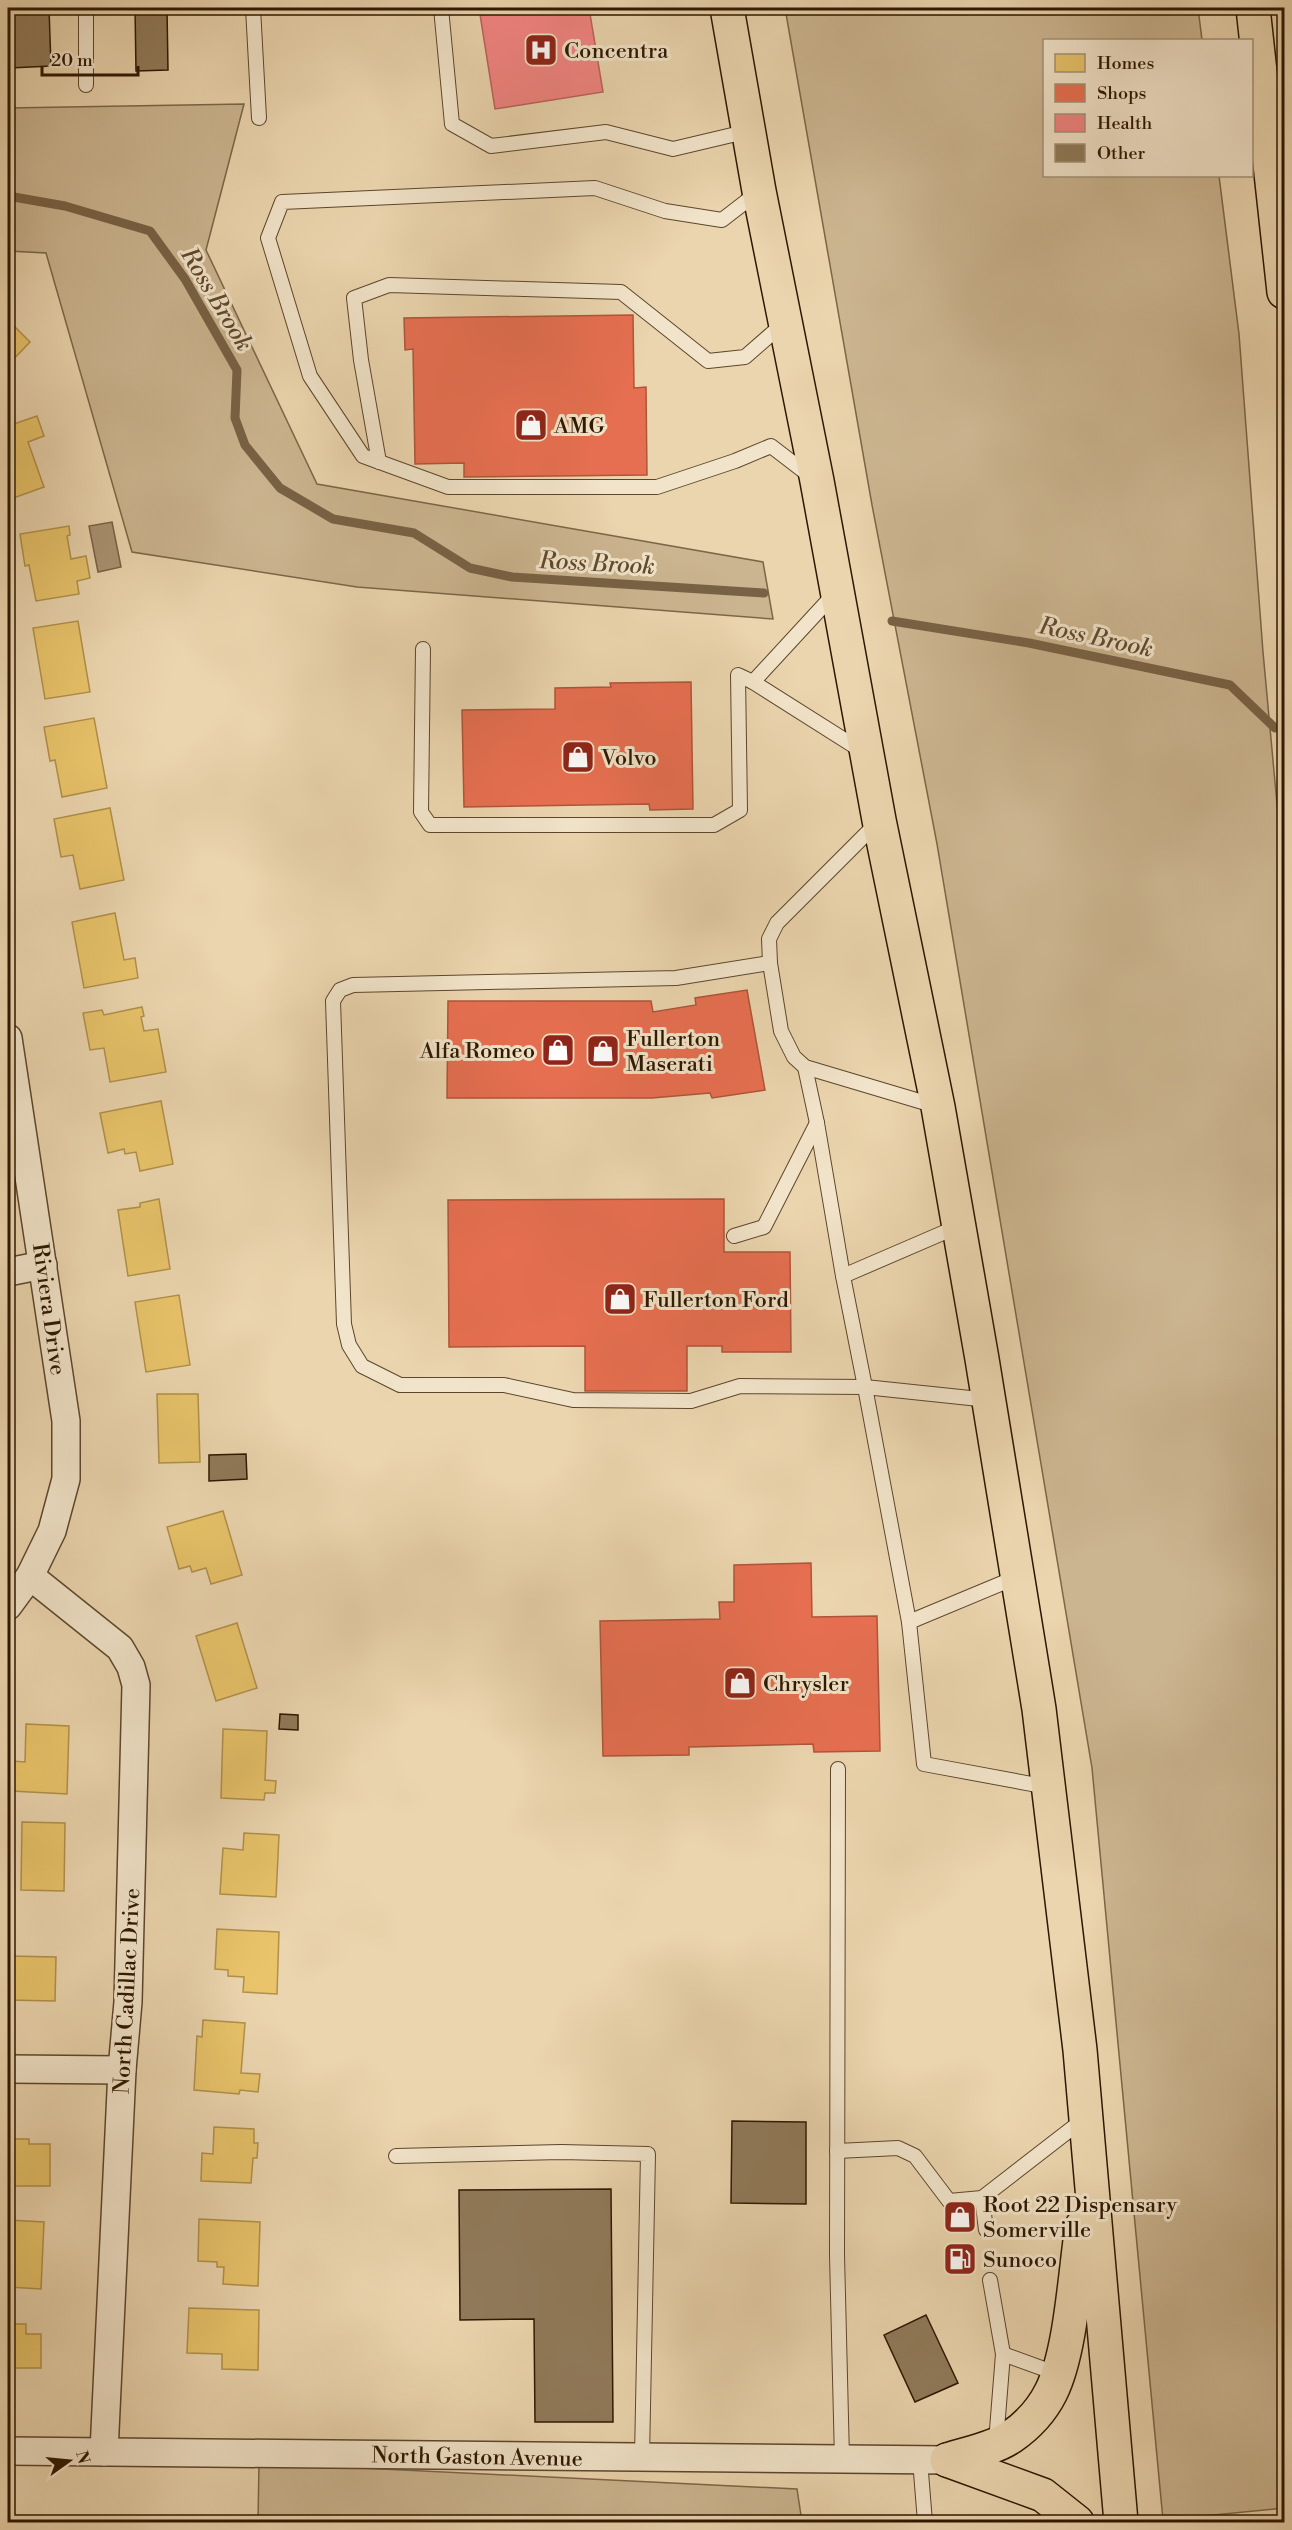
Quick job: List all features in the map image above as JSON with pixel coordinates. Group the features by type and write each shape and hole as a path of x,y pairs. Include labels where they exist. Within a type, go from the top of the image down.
{"highway":[{"path":"727,8 759,191 817,481 879,820 938,1107 989,1400 1039,1709 1080,2050 1121,2523"},
{"path":"1253,8 1270,150 1280,206 1284,292"},
{"path":"1269,8 1270,150"},
{"path":"933,2460 996,2445 1023,2428 1051,2392 1065,2343 1090,2168"},
{"path":"933,2460 1043,2495 1077,2523"}],"street":[{"name":"Riviera Drive","path":"8,1038 66,1421 66,1479 52,1531 30,1576 8,1606"},
{"path":"8,1272 44,1265"},
{"name":"North Cadillac Drive","path":"30,1576 120,1648 136,1685 128,2002 122,2070 104,2452"},
{"path":"8,2069 122,2070"},
{"name":"North Gaston Avenue","path":"8,2451 933,2460"}],"lane":[{"path":"86,8 86,85"},
{"path":"253,8 259,118"},
{"path":"441,8 452,124 491,146 606,132 673,149 749,131"},
{"path":"759,191 722,220 665,211 595,188 282,202 268,238 310,376 363,456 448,487 657,487 735,461 771,446 817,481"},
{"path":"379,462 361,360 354,298 388,285 621,292 708,362 745,357 785,322"},
{"path":"753,682 837,591"},
{"path":"423,649 421,812 430,825 714,825 721,822 740,810 738,675 867,753"},
{"path":"879,820 777,923 769,939 770,963 781,1032 794,1057 805,1067 938,1107"},
{"path":"770,963 676,978 353,985 340,990 333,1001 344,1324 349,1345 362,1366 400,1385 504,1385 573,1400 692,1401 740,1386 865,1387 989,1400"},
{"path":"805,1067 909,1622 924,1764 1048,1787"},
{"path":"734,1236 764,1227 817,1123"},
{"path":"843,1276 959,1226"},
{"path":"909,1622 1017,1577"},
{"path":"838,1769 837,2255 842,2459"},
{"path":"837,2151 898,2148 915,2156 949,2201 982,2198 1085,2118"},
{"path":"396,2156 561,2152 648,2154 642,2457"},
{"path":"982,2198 986,2230"},
{"path":"990,2280 1003,2354 996,2445"},
{"path":"1003,2354 1058,2374"},
{"path":"925,2523 933,2460"}],"shaded area":[{"path":"785,8 1198,8 1202,39 1043,39 1043,177 1219,177 1239,334 1263,652 1284,880 1284,2508 1163,2520 1092,1768 937,844 872,505"},
{"path":"244,104 206,250 317,484 763,562 773,619 357,587 132,552 46,253 8,251 8,108"},
{"path":"112,522 121,567 98,572 89,526"},
{"path":"259,2463 797,2489 802,2522 258,2522"}],"building: Homes":[{"path":"8,320 30,342 8,365"},
{"path":"37,416 44,436 28,442 44,487 8,500 8,426"},
{"path":"69,526 70,535 67,536 71,559 86,556 90,578 77,581 79,594 36,601 29,565 25,566 20,534"},
{"path":"78,621 90,692 45,699 33,628"},
{"path":"94,718 107,788 62,797 55,760 50,761 44,727"},
{"path":"110,808 124,880 80,889 73,855 61,857 54,819"},
{"path":"115,913 124,960 135,958 138,978 84,988 72,922"},
{"path":"142,1007 144,1016 141,1017 144,1031 158,1029 166,1072 110,1082 104,1048 90,1050 83,1013 102,1010 104,1015"},
{"path":"161,1101 173,1164 140,1171 136,1152 125,1154 124,1149 108,1153 100,1113"},
{"path":"159,1199 170,1269 128,1276 118,1210 140,1207 140,1203"},
{"path":"179,1295 190,1365 146,1372 135,1302"},
{"path":"157,1394 198,1394 200,1462 159,1463"},
{"path":"223,1511 242,1575 211,1584 206,1568 192,1572 190,1566 179,1569 167,1527"},
{"path":"237,1623 257,1688 216,1701 196,1636"},
{"path":"26,1724 69,1726 67,1794 11,1791 12,1761 25,1762"},
{"path":"223,1729 267,1731 265,1780 276,1781 275,1793 265,1793 264,1800 221,1798"},
{"path":"22,1822 65,1823 64,1891 21,1890"},
{"path":"244,1833 279,1835 276,1897 220,1894 223,1848 243,1850"},
{"path":"217,1929 279,1932 277,1994 243,1992 244,1977 228,1976 228,1970 215,1969"},
{"path":"8,1956 56,1957 55,2001 8,2000"},
{"path":"203,2020 245,2023 241,2073 260,2074 258,2092 240,2090 239,2094 194,2090 197,2036 202,2037"},
{"path":"214,2127 254,2129 254,2143 258,2143 257,2158 253,2158 251,2183 201,2181 202,2153 213,2154"},
{"path":"8,2139 29,2139 29,2144 50,2144 50,2186 8,2186"},
{"path":"199,2219 260,2222 258,2286 223,2284 224,2267 217,2267 217,2262 198,2261"},
{"path":"8,2220 44,2222 41,2289 8,2287"},
{"path":"189,2308 259,2310 258,2370 222,2369 222,2354 187,2353"},
{"path":"8,2324 26,2324 26,2334 41,2334 41,2368 8,2368"}],"building: Shops":[{"name":"AMG","path":"633,315 634,388 646,387 647,475 464,477 464,463 415,464 413,349 405,350 404,318"},
{"name":"Volvo","path":"691,682 693,809 650,810 649,804 464,807 462,710 555,709 555,688 611,687 610,683"},
{"name":"Fullerton Maserati","path":"747,990 765,1090 712,1098 710,1093 652,1098 447,1098 448,1001 651,1001 653,1012 696,1005 695,998"},
{"name":"Fullerton Ford","path":"724,1199 724,1252 790,1252 791,1352 722,1352 722,1346 687,1346 687,1391 585,1391 585,1346 449,1347 448,1200"},
{"name":"Chrysler","path":"811,1563 812,1617 877,1616 880,1751 814,1752 813,1744 689,1747 689,1755 603,1756 600,1621 720,1619 719,1602 734,1602 734,1565"}],"building: Health":[{"name":"Concentra","path":"479,8 589,8 603,92 495,109"}],"building: Other":[{"path":"49,8 51,66 10,68 8,10"},
{"path":"135,8 167,8 168,70 136,71"},
{"path":"246,1454 247,1479 209,1481 209,1455"},
{"path":"280,1714 298,1715 298,1730 279,1729"},
{"path":"732,2121 806,2122 806,2204 731,2203"},
{"path":"611,2189 613,2422 535,2422 534,2319 460,2320 459,2190"},
{"path":"926,2315 958,2383 915,2402 884,2335"}],"waterway":[{"name":"Ross Brook","path":"8,196 65,206 150,231 185,279 237,370 235,418 245,445 280,488 333,519 414,533 470,568 512,577 764,593"},
{"name":"Ross Brook","path":"892,621 1029,643 1230,685 1275,728"}],"place":[{"name":"Concentra","path":"541,50"},
{"name":"AMG","path":"531,425"},
{"name":"Volvo","path":"578,757"},
{"name":"Alfa Romeo","path":"558,1050"},
{"name":"Fullerton Maserati","path":"603,1051"},
{"name":"Fullerton Ford","path":"620,1299"},
{"name":"Chrysler","path":"740,1683"},
{"name":"Root 22 Dispensary Somerville","path":"960,2217"},
{"name":"Sunoco","path":"960,2259"}]}
